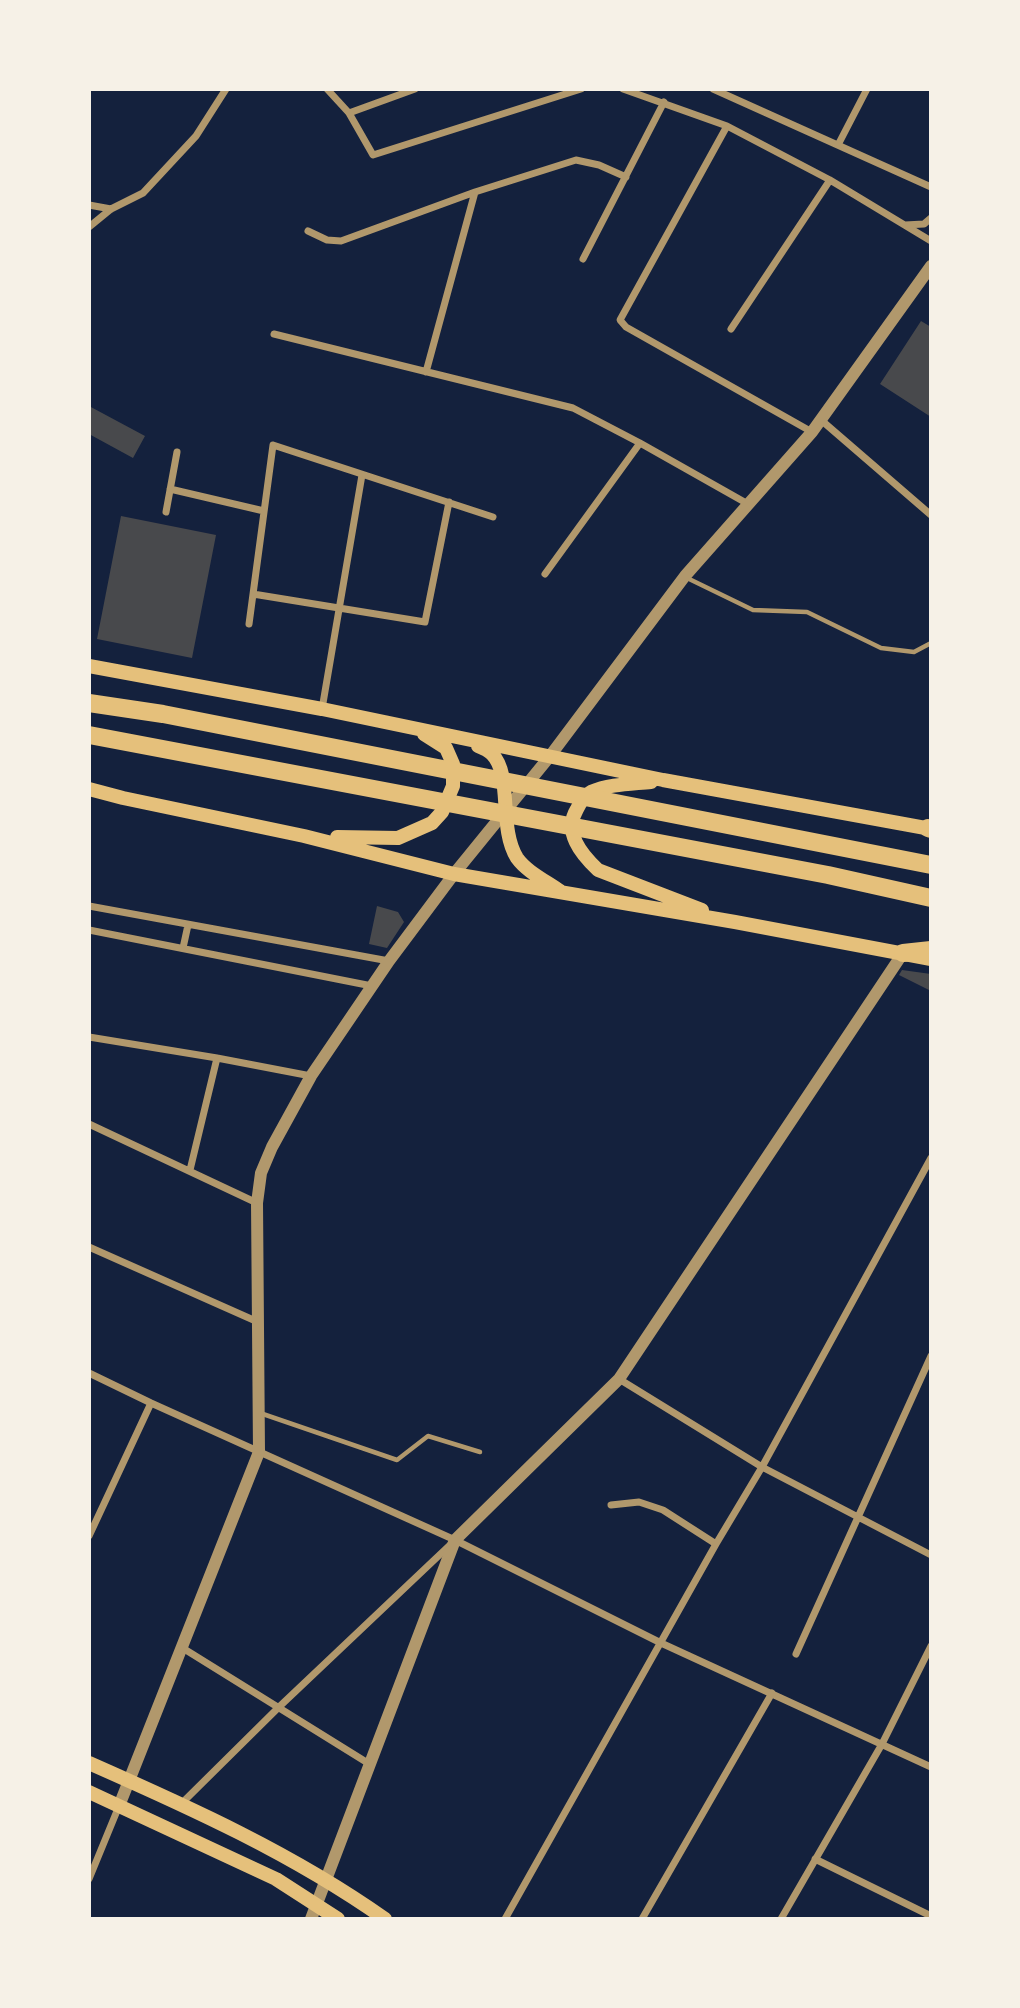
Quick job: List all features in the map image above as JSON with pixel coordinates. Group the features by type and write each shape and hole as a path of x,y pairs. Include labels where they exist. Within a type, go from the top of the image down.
{"highway":[{"path":"89,703 163,714 931,865"},
{"path":"89,735 828,875 931,898"},
{"path":"903,953 931,950"}],"main road":[{"path":"89,666 322,709 663,780 930,828"},
{"path":"304,836 398,838 432,824 442,812 453,786 453,764 446,748 419,731 395,724"},
{"path":"468,739 492,754 499,764 510,844 517,857 524,866 564,893"},
{"path":"663,780 590,793 579,804 571,822 576,843 585,858 598,870 735,922"},
{"path":"89,789 304,836 454,874 931,959"},
{"path":"89,795 123,798"},
{"path":"89,1763 279,1852 385,1919"},
{"path":"89,1792 276,1879 338,1919"}],"street":[{"path":"89,227 111,209 143,193 197,136 226,89"},
{"path":"327,89 349,113 373,155 581,89"},
{"path":"349,113 415,89"},
{"path":"623,89 727,126 830,180 931,241"},
{"path":"713,89 931,187"},
{"path":"838,145 867,89"},
{"path":"583,259 664,103"},
{"path":"727,126 620,320 626,327 812,432"},
{"path":"308,231 327,240 341,241 475,192 576,160 599,165 626,177"},
{"path":"731,330 830,180"},
{"path":"426,372 475,192"},
{"path":"89,205 111,209"},
{"path":"904,225 924,224 931,218"},
{"path":"90,1877 259,1452 257,1203 261,1173 272,1147 311,1076 389,961 454,874 550,756 684,576 812,432 931,266"},
{"path":"274,334 573,408 748,504"},
{"path":"821,420 931,514"},
{"path":"545,574 640,443"},
{"path":"249,624 273,445 494,517"},
{"path":"166,512 177,452"},
{"path":"322,709 362,475"},
{"path":"170,489 264,511"},
{"path":"253,594 425,622 449,502"},
{"path":"89,906 389,961"},
{"path":"183,948 188,925"},
{"path":"89,930 372,986"},
{"path":"180,1805 619,1379 903,953"},
{"path":"89,1037 311,1076"},
{"path":"190,1170 217,1058"},
{"path":"89,1125 257,1203"},
{"path":"505,1919 762,1467 931,1158"},
{"path":"89,1247 258,1322"},
{"path":"796,1654 931,1356"},
{"path":"89,1373 455,1540 660,1643 931,1768"},
{"path":"619,1379 762,1467 931,1555"},
{"path":"89,1536 151,1403"},
{"path":"611,1506 639,1502 663,1510 716,1544"},
{"path":"311,1919 455,1540"},
{"path":"780,1919 882,1744 931,1646"},
{"path":"181,1647 371,1765"},
{"path":"642,1919 772,1693"},
{"path":"815,1859 931,1916"}],"lane":[{"path":"684,576 753,610 807,612 881,648 914,652 931,643"},
{"path":"259,1413 397,1460 428,1436 480,1452"}],"building":[{"path":"921,321 931,327 931,417 880,384"},
{"path":"89,406 145,436 133,458 89,434"},
{"path":"121,516 216,535 192,658 97,639"},
{"path":"377,906 398,912 404,922 387,948 369,944"},
{"path":"902,970 931,974 931,991 899,975"}]}
